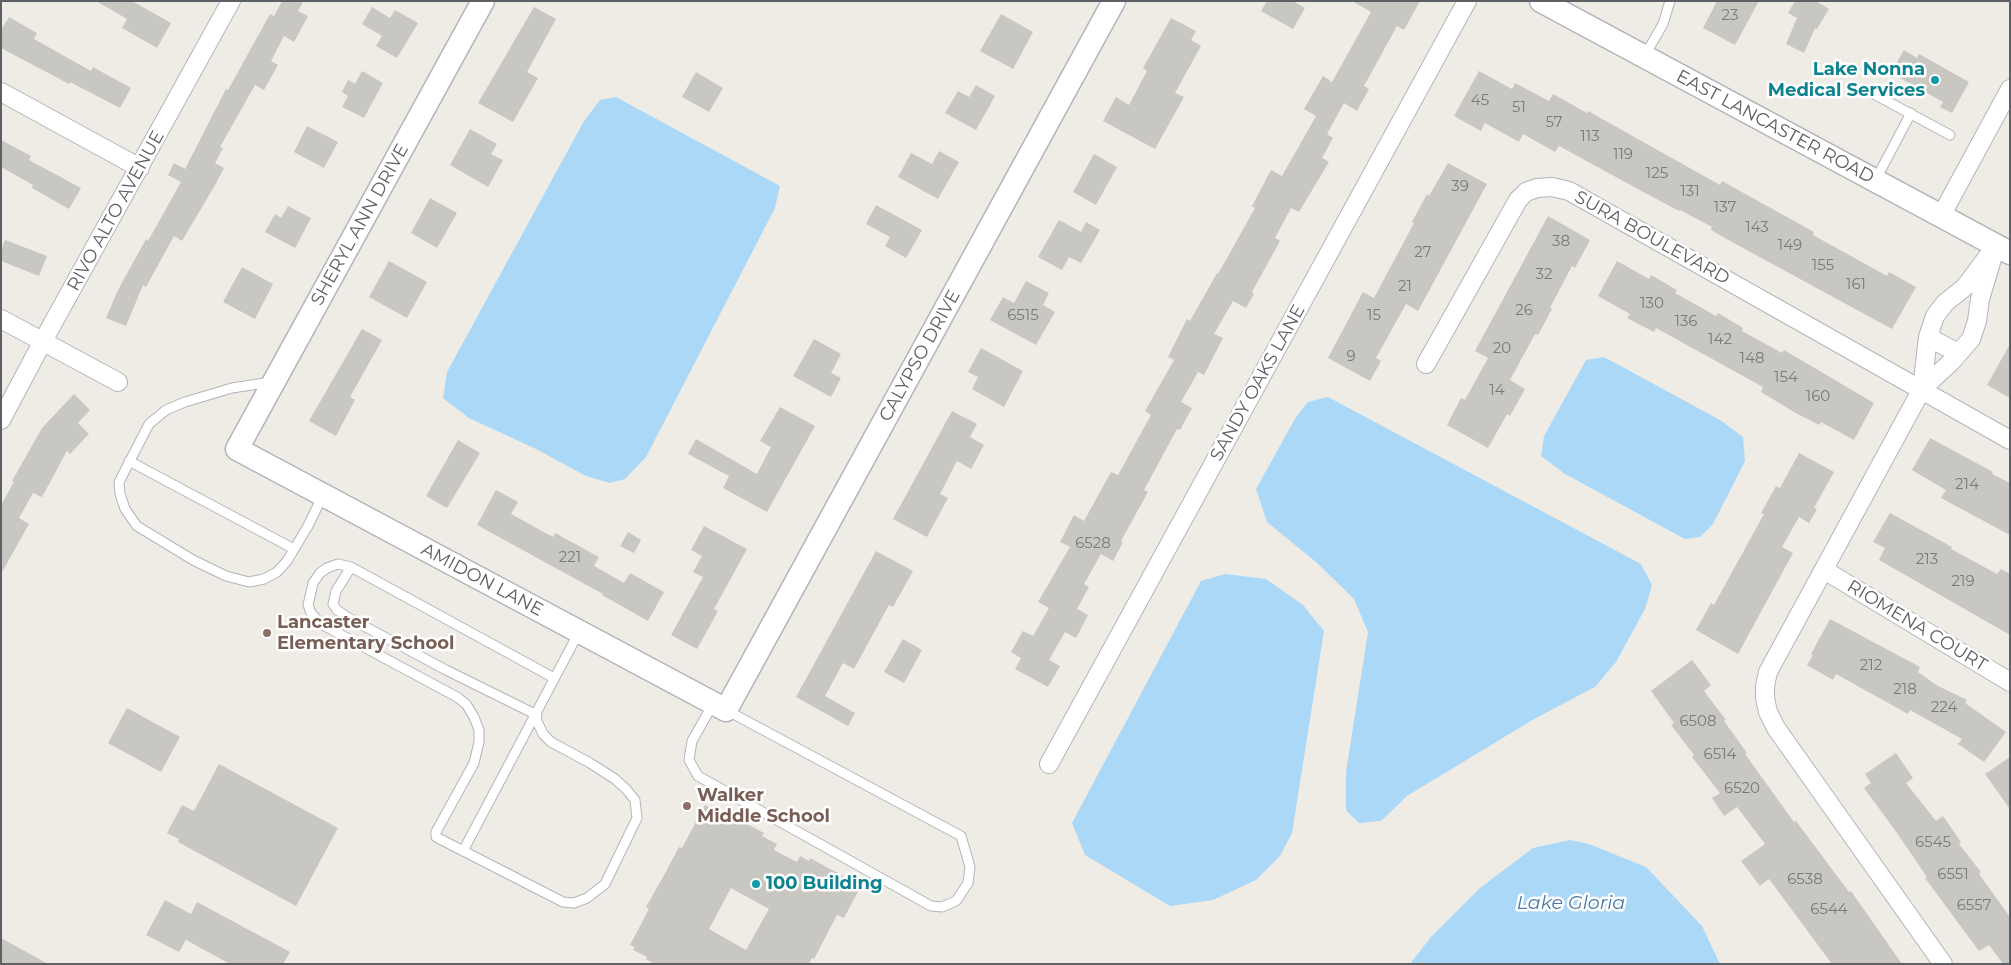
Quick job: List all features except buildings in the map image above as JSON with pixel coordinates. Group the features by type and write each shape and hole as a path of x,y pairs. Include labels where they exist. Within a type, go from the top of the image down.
{"street":[{"name":"RIVO ALTO AVENUE","path":"1,420 231,1"},
{"name":"SHERYL ANN DRIVE","path":"236,449 483,1"},
{"name":"CALYPSO DRIVE","path":"720,707 1114,1"},
{"name":"SANDY OAKS LANE","path":"1049,764 1467,1"},
{"name":"EAST LANCASTER ROAD","path":"1541,1 2003,250"},
{"path":"1941,216 2010,89"},
{"path":"1,92 140,168"},
{"name":"SURA BOULEVARD","path":"1426,364 1518,200 1526,192 1538,188 1552,187 1569,191 2010,440"},
{"path":"1922,389 1928,337 1931,324 1938,310 2003,250"},
{"path":"1943,964 1776,728 1768,712 1765,698 1768,672 1922,389 1971,339 1980,299 2003,250"},
{"path":"1,319 118,382"},
{"path":"1928,337 1958,353"},
{"name":"AMIDON LANE","path":"236,449 720,707"},
{"name":"RIOMENA COURT","path":"1824,570 2010,682"}],"lane":[{"path":"1644,57 1663,24 1670,1"},
{"path":"1870,92 1950,135"},
{"path":"1875,181 1911,113"},
{"path":"274,382 232,388 185,402 166,410 149,424 119,482 120,494 126,509 137,526 192,560 226,576 249,582 264,579 277,572 287,561 323,495"},
{"path":"129,462 294,549"},
{"path":"554,678 351,567 338,564 327,568 316,578 309,593 308,605 315,618 321,624 457,697 466,704 479,730 480,742 474,762 436,832 436,837 563,902 574,903 587,898 605,884 637,818 635,800 626,789 615,779 590,763 551,742 543,734 536,719 537,710 580,632"},
{"path":"351,567 336,591 333,604 337,610 446,670 537,714"},
{"path":"720,707 961,836 970,866 968,883 956,901 942,907 931,906 698,776 689,760 692,741 720,707"},
{"path":"463,852 537,714"}],"water":[{"path":"616,97 780,186 775,208 646,457 625,479 610,483 586,476 538,450 469,418 443,398 447,372 584,121 600,100"},
{"path":"1604,357 1720,420 1743,437 1745,461 1713,524 1700,537 1685,539 1565,474 1541,456 1544,436 1586,360"},
{"path":"1328,397 1641,564 1652,585 1645,609 1616,662 1595,687 1534,719 1407,796 1381,821 1359,823 1346,810 1346,772 1368,632 1354,599 1316,562 1267,522 1256,489 1296,417 1308,402"},
{"path":"1225,574 1266,579 1303,605 1324,631 1292,833 1280,856 1256,880 1213,900 1170,906 1085,855 1072,823 1201,581"},
{"name":"Lake Gloria","path":"1570,840 1589,844 1646,867 1702,926 1720,964 1410,964 1431,937 1480,888 1533,848"}],"place":[{"name":"Lake Nonna Medical Services","path":"1935,80"},
{"name":"Lancaster Elementary School","path":"267,633"},
{"name":"Walker Middle School","path":"687,806"},
{"name":"100 Building","path":"756,884"}]}
